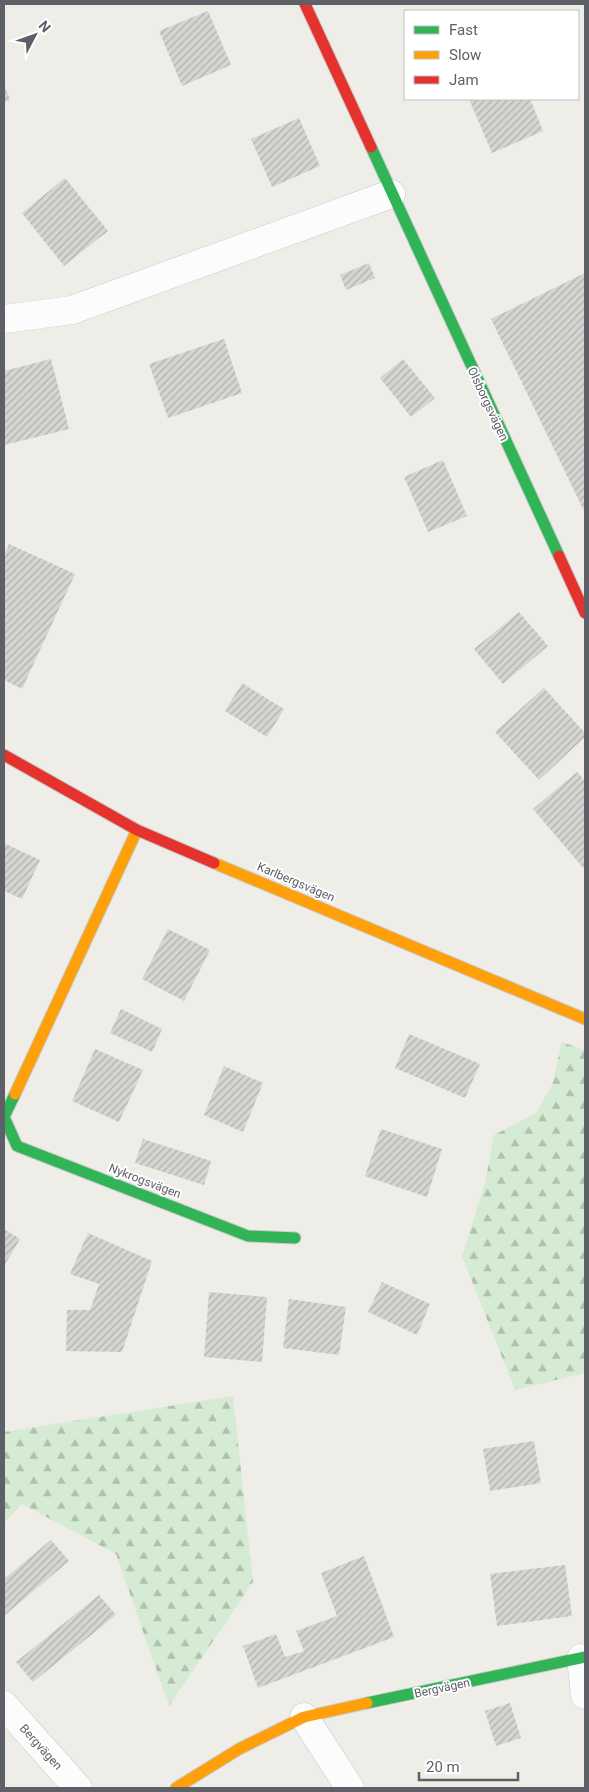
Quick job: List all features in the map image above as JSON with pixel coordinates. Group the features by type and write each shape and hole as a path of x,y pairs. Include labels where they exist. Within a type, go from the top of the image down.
{"street":[{"name":"Olsborgsvägen","path":"305,4 585,613"},
{"path":"4,319 72,310 391,194"},
{"name":"Karlbergsvägen","path":"4,755 137,830 585,1019"},
{"name":"Nykrogsvägen","path":"137,830 4,1117 17,1146 248,1236 295,1238"},
{"name":"Bergvägen","path":"176,1788 239,1748 304,1717 583,1657 585,1695"},
{"name":"Bergvägen","path":"4,1705 78,1788"},
{"path":"304,1717 350,1788"}],"green space":[{"path":"562,1042 585,1050 585,1373 515,1390 462,1256 485,1183 494,1135 536,1113 552,1085"},
{"path":"233,1396 253,1582 169,1706 116,1554 22,1504 4,1523 4,1432"}],"building":[{"path":"208,11 231,65 182,86 159,31"},
{"path":"4,84 10,100 4,102"},
{"path":"469,100 530,100 543,131 492,153"},
{"path":"299,118 320,166 272,187 251,139"},
{"path":"65,178 108,231 64,266 22,213"},
{"path":"369,263 375,278 346,290 340,275"},
{"path":"585,273 585,513 491,319"},
{"path":"224,339 242,393 168,418 149,364"},
{"path":"51,359 69,429 4,445 4,371"},
{"path":"403,359 435,398 411,417 380,378"},
{"path":"443,460 467,516 428,532 404,477"},
{"path":"9,544 75,574 22,689 4,680 4,556"},
{"path":"519,612 548,646 503,684 474,649"},
{"path":"242,683 284,709 267,737 225,711"},
{"path":"544,688 585,733 585,737 539,780 495,732"},
{"path":"577,772 585,781 585,870 533,809"},
{"path":"4,843 40,860 22,899 4,891"},
{"path":"168,929 210,950 184,1001 142,979"},
{"path":"121,1009 162,1029 152,1052 110,1033"},
{"path":"409,1034 480,1064 465,1098 395,1068"},
{"path":"95,1049 143,1070 119,1122 72,1101"},
{"path":"224,1066 263,1083 243,1132 204,1115"},
{"path":"381,1129 442,1149 427,1197 365,1176"},
{"path":"143,1139 211,1161 204,1185 135,1163"},
{"path":"4,1229 20,1239 4,1266"},
{"path":"88,1233 152,1261 122,1352 66,1351 67,1310 90,1310 99,1284 70,1274"},
{"path":"382,1282 430,1304 417,1335 368,1312"},
{"path":"209,1292 267,1297 262,1362 204,1357"},
{"path":"289,1299 346,1307 339,1355 283,1348"},
{"path":"534,1441 541,1483 490,1491 483,1449"},
{"path":"51,1540 69,1561 4,1616 4,1579"},
{"path":"364,1556 394,1637 258,1688 243,1646 276,1634 285,1657 304,1651 296,1631 337,1616 321,1573"},
{"path":"565,1565 572,1616 497,1626 490,1574"},
{"path":"99,1595 116,1615 33,1682 16,1662"},
{"path":"510,1703 521,1738 496,1746 485,1711"}],"traffic: fast":[{"path":"371,147 559,556"},
{"path":"15,1094 4,1117 17,1146 248,1236 295,1238"},
{"path":"367,1703 585,1657"}],"traffic: slow":[{"path":"15,1094 137,830"},
{"path":"214,863 585,1019"},
{"path":"176,1788 239,1749 304,1717 367,1703"}],"traffic: jam":[{"path":"305,4 371,147"},
{"path":"559,556 585,613"},
{"path":"4,755 137,830 214,863"}]}
